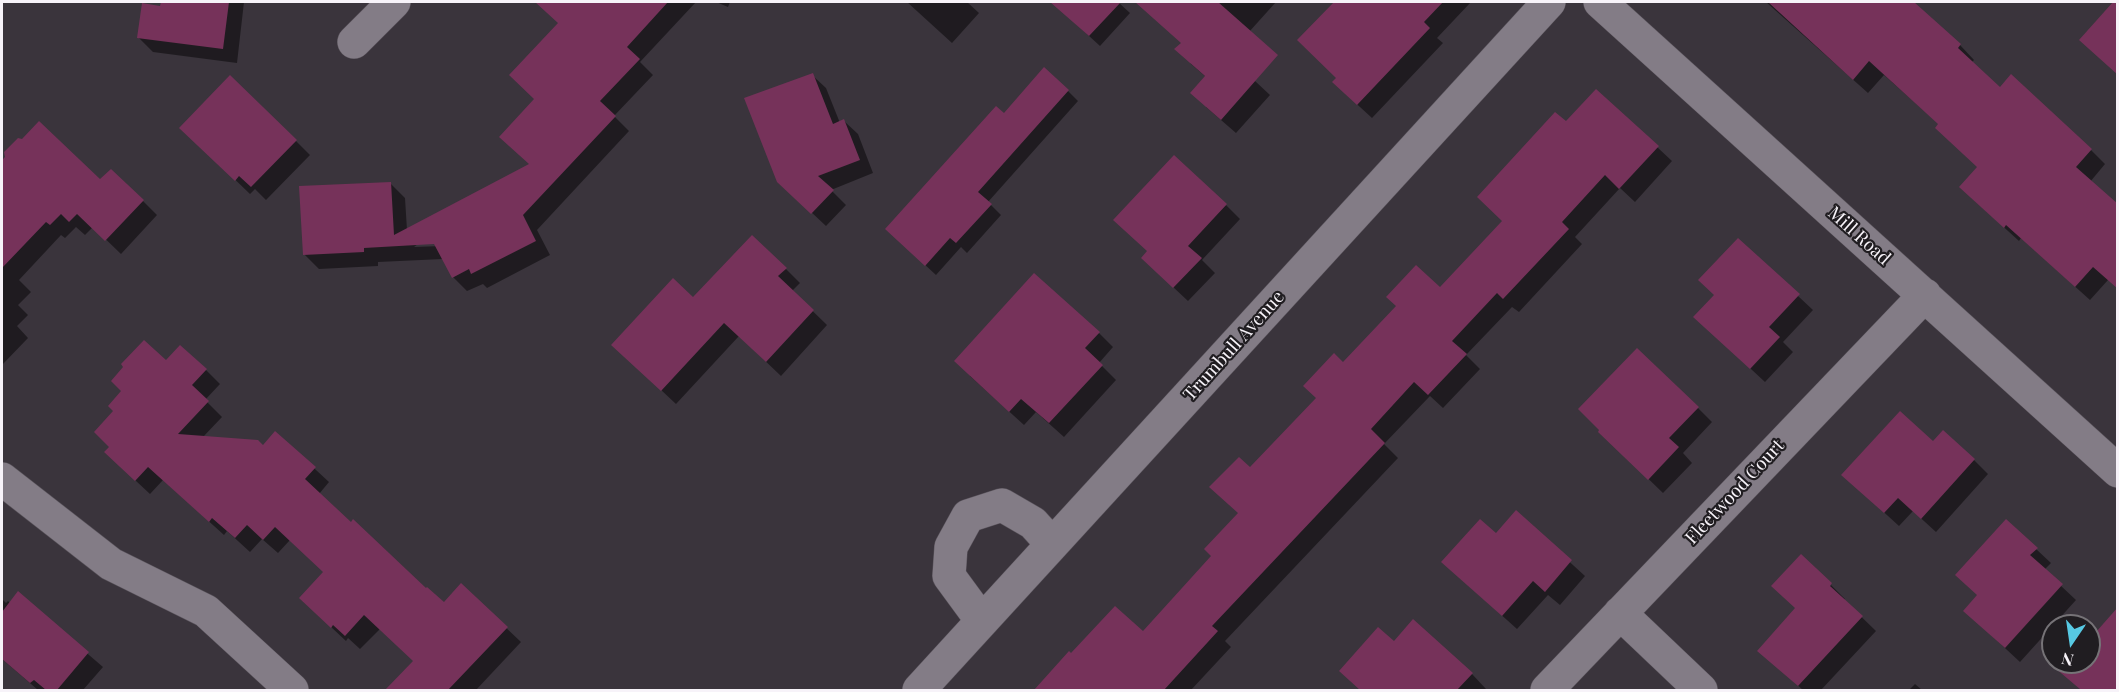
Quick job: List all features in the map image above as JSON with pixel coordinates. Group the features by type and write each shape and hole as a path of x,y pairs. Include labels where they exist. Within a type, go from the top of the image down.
{"street":[{"path":"354,42 394,2"},
{"name":"Trumbull Avenue","path":"919,690 1549,2"},
{"name":"Mill Road","path":"1600,2 2118,471"},
{"name":"Fleetwood Court","path":"1547,690 1925,295"},
{"path":"2,479 111,564 206,611 292,690"},
{"path":"982,621 949,576 951,547 968,516 1002,505 1033,523 1052,544"},
{"path":"1620,614 1701,690"}],"building":[{"path":"161,2 229,2 223,49 137,38 142,3 160,6"},
{"path":"535,2 668,2 627,47 640,59 600,101 616,116 523,215 536,241 471,274 469,269 452,278 434,244 364,248 364,252 303,255 299,186 391,182 394,235 529,164 499,137 534,99 509,75 558,23"},
{"path":"1050,2 1121,2 1089,36"},
{"path":"1135,2 1218,2 1278,55 1221,120 1190,93 1205,76 1174,49 1181,43"},
{"path":"1334,2 1443,2 1424,22 1430,28 1357,105 1332,82 1336,78 1297,40"},
{"path":"1768,2 1914,2 1961,44 1958,48 2000,87 2011,74 2092,149 2076,167 2118,204 2118,289 2093,267 2075,287 2006,225 2004,228 1959,187 1977,167 1935,128 1938,124 1869,61 1853,80"},
{"path":"2113,2 2118,2 2118,75 2079,40"},
{"path":"1044,67 1069,90 978,192 992,204 956,243 950,238 925,266 885,229 996,106 1004,113"},
{"path":"813,73 833,124 844,119 860,160 818,176 834,190 811,214 777,182 744,98"},
{"path":"230,75 297,140 251,187 239,176 235,181 179,128"},
{"path":"1596,89 1659,146 1619,189 1605,175 1562,222 1569,229 1503,299 1497,293 1452,341 1467,354 1428,395 1414,382 1371,429 1385,443 1212,626 1218,631 1164,690 1034,690 1069,651 1071,653 1115,606 1143,631 1211,556 1204,549 1238,513 1209,487 1239,457 1250,467 1316,398 1303,386 1334,353 1343,362 1396,306 1386,297 1416,265 1440,287 1502,221 1477,197 1555,112 1566,121"},
{"path":"39,121 100,179 111,169 144,200 105,241 77,214 69,222 61,214 50,225 46,222 2,268 2,160 5,157 4,152 18,138 22,139"},
{"path":"1174,155 1227,204 1188,246 1202,258 1173,288 1141,258 1147,251 1113,220"},
{"path":"752,235 787,268 778,276 814,310 766,362 724,323 661,391 611,345 673,278 693,297"},
{"path":"1738,238 1800,294 1769,327 1780,337 1750,369 1693,317 1714,295 1698,280"},
{"path":"1034,273 1100,332 1085,348 1103,365 1049,423 1021,399 1009,412 954,361"},
{"path":"144,340 166,360 180,345 207,369 192,385 209,401 178,434 258,440 263,445 275,431 316,467 305,479 351,522 353,519 426,588 444,602 461,583 508,627 448,690 385,690 413,661 364,615 345,636 333,625 331,628 299,598 323,572 275,527 263,540 247,525 235,538 212,518 209,522 148,467 135,481 104,452 109,447 94,432 113,411 108,406 121,391 111,381 123,367 121,364"},
{"path":"1637,348 1699,407 1669,438 1679,447 1648,480 1598,432 1599,430 1578,409"},
{"path":"1900,411 1933,441 1943,430 1975,459 1921,519 1898,498 1884,513 1841,475"},
{"path":"1516,510 1572,560 1545,592 1533,581 1502,616 1441,562 1480,519 1496,533"},
{"path":"2006,519 2038,548 2030,555 2063,584 2005,648 1963,611 1977,595 1955,575"},
{"path":"1801,554 1832,583 1830,586 1863,616 1798,686 1757,651 1795,608 1771,586"},
{"path":"18,591 89,652 57,690 46,690 34,680 30,683 2,659 2,612"},
{"path":"2118,607 2118,690 2081,690 2062,674 2101,674 2101,626"},
{"path":"1413,619 1473,673 1457,690 1360,690 1339,671 1378,627 1394,641"}]}
